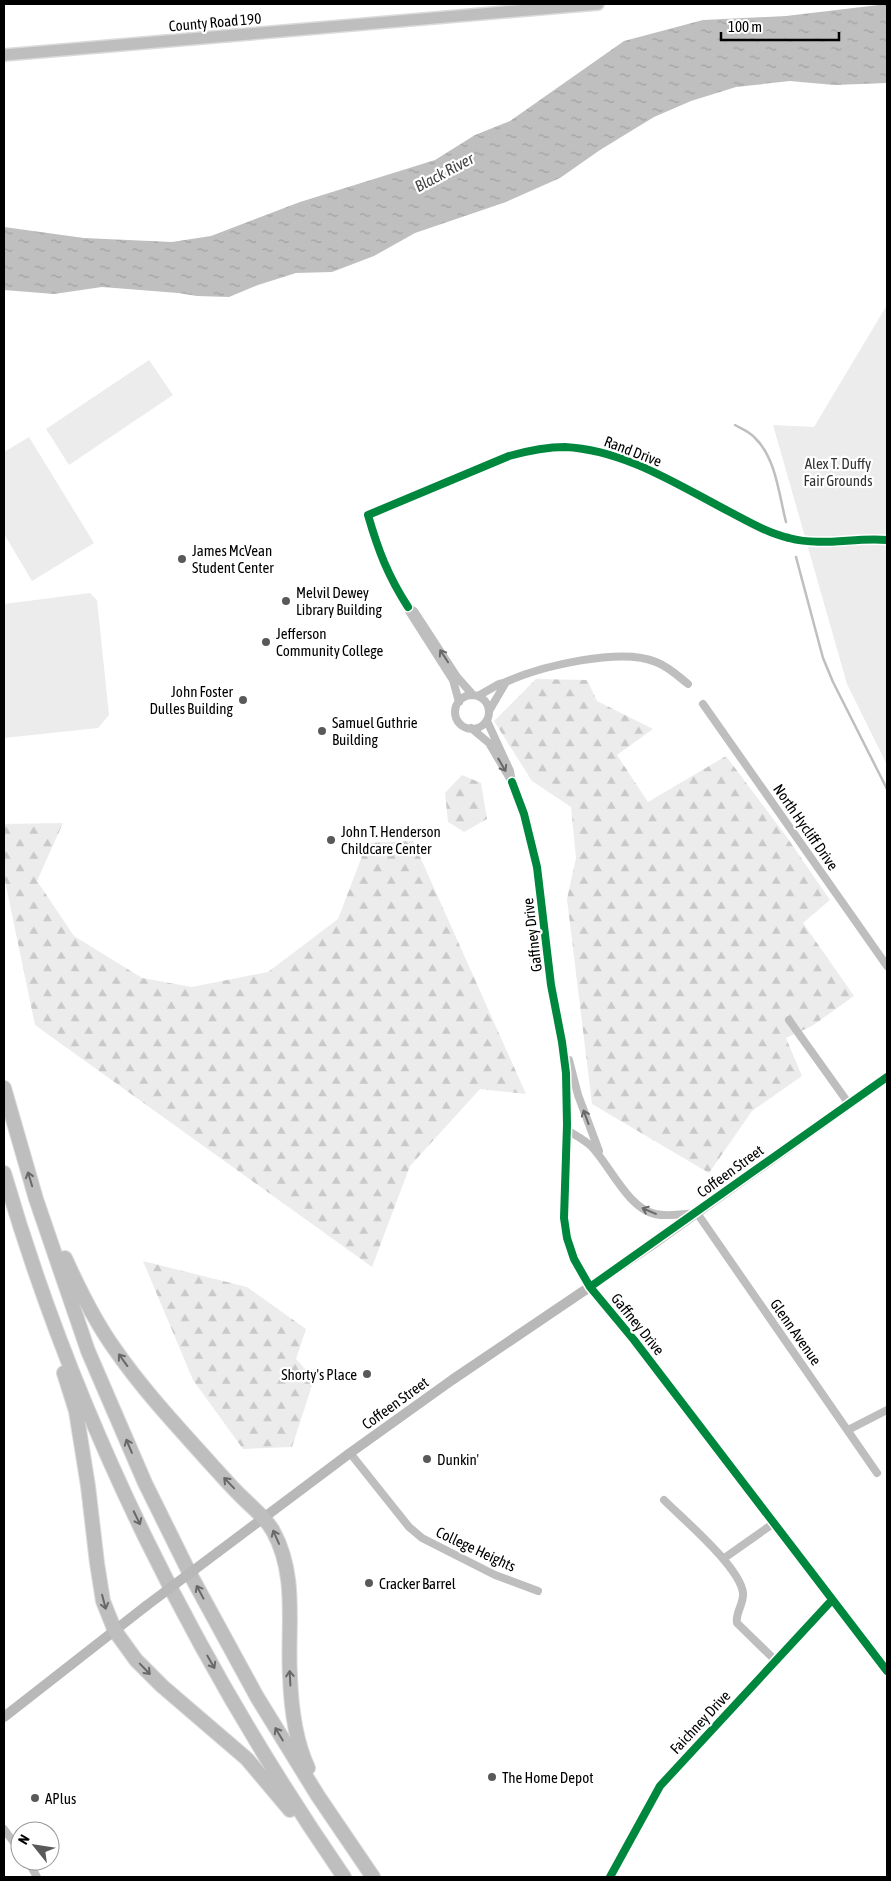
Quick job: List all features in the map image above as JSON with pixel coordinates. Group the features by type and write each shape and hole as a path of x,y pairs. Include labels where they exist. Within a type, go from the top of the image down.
{"highway":[{"path":"4,1088 36,1199 88,1351 145,1484 194,1582 257,1697 318,1796 373,1877"},
{"path":"4,1173 32,1262 85,1404 122,1488 171,1589 241,1716 307,1823 343,1877"},
{"path":"36,1199 81,1294 113,1347 159,1406 216,1470 264,1517 273,1531 285,1559 289,1580 290,1676 294,1723 301,1754 320,1790 380,1877"},
{"path":"32,1262 39,1299 76,1411 88,1486 96,1563 103,1601 115,1631 136,1660 162,1686 247,1759 298,1819 343,1877"}],"main road":[{"name":"County Road 190","path":"4,55 489,13 537,6 598,4"},
{"name":"Coffeen Street","path":"4,1717 146,1606 350,1453 452,1380 697,1213 887,1077"}],"street":[{"name":"Rand Drive","path":"408,607 388,572 368,514 509,456 532,450 564,447 593,450 618,457 646,468 765,530 790,539 822,543 887,540"},
{"path":"408,607 414,611 462,684 486,702 489,711"},
{"path":"408,607 453,680 459,702"},
{"path":"506,682 489,711 486,721 480,727 471,728 463,725 457,719 456,710 459,702 464,697 476,695 530,671 607,657 627,656 656,661 670,668 688,684"},
{"name":"North Hycliff Drive","path":"703,704 887,966"},
{"name":"Gaffney Drive","path":"486,721 510,771 512,782"},
{"name":"Gaffney Drive","path":"471,728 489,743 512,782 524,814 537,867 551,985 566,1073 564,1218 567,1238 574,1259 590,1287 634,1340 887,1671"},
{"path":"790,1020 849,1104"},
{"path":"562,1042 578,1095 604,1162"},
{"path":"566,1130 591,1146 628,1195 641,1208 654,1214 697,1213"},
{"name":"Glenn Avenue","path":"697,1213 877,1473"},
{"path":"848,1430 887,1410"},
{"name":"College Heights","path":"350,1453 409,1527 422,1538 495,1575 538,1591"},
{"path":"664,1500 724,1559 739,1580 743,1592 743,1602 736,1619 737,1623 776,1661"},
{"path":"724,1559 774,1523"},
{"name":"Faichney Drive","path":"610,1877 660,1786 832,1600"}],"green space":[{"name":"Alex T. Duffy Fair Grounds","path":"887,305 887,765 847,684 773,425 814,427"},
{"path":"149,360 173,395 69,465 46,429"},
{"path":"29,437 94,543 32,581 4,534 4,452"},
{"path":"90,593 97,600 109,715 98,728 4,738 4,604"},
{"path":"536,679 587,680 597,701 653,729 617,755 648,802 726,756 786,836 830,900 803,923 854,996 812,1026 786,1038 802,1076 752,1111 709,1173 592,1104 567,899 576,858 571,807 532,781 494,721"},
{"path":"462,775 481,783 487,819 464,832 448,822 445,793"},
{"path":"63,823 37,881 74,936 142,978 192,987 268,972 338,919 367,843 413,841 526,1094 480,1089 410,1166 372,1267 35,1025 4,876 4,824"},
{"path":"143,1261 247,1287 306,1329 296,1359 314,1379 292,1447 243,1449 193,1380"}],"water":[{"name":"Black River","path":"887,4 887,83 834,85 790,81 736,87 691,101 654,117 600,150 560,178 506,202 415,233 374,256 332,272 296,273 258,285 229,297 197,296 102,287 54,294 4,290 4,227 84,238 172,242 211,236 300,202 435,160 475,135 510,121 624,41 703,20 786,16"}],"waterway":[{"path":"735,425 753,436 768,456 776,477 786,522"},
{"path":"796,557 823,658 833,682 887,789"}],"cycle path":[{"path":"408,607 384,562 368,515 509,456 544,449 565,447 587,450 630,462 671,480 759,527 789,538 814,542 887,540"},
{"path":"512,782 524,814 537,867 551,985 562,1042 566,1073 567,1125 564,1218 567,1238 574,1259 590,1287 634,1340 887,1671"},
{"path":"590,1287 887,1077"},
{"path":"610,1877 660,1786 832,1600"}],"place":[{"name":"James McVean Student Center","path":"182,559"},
{"name":"Melvil Dewey Library Building","path":"286,601"},
{"name":"Jefferson Community College","path":"266,642"},
{"name":"John Foster Dulles Building","path":"243,700"},
{"name":"Samuel Guthrie Building","path":"322,731"},
{"name":"John T. Henderson Childcare Center","path":"331,840"},
{"name":"Shorty's Place","path":"367,1374"},
{"name":"Dunkin'","path":"427,1459"},
{"name":"Cracker Barrel","path":"369,1583"},
{"name":"The Home Depot","path":"492,1777"},
{"name":"APlus","path":"35,1798"}]}
